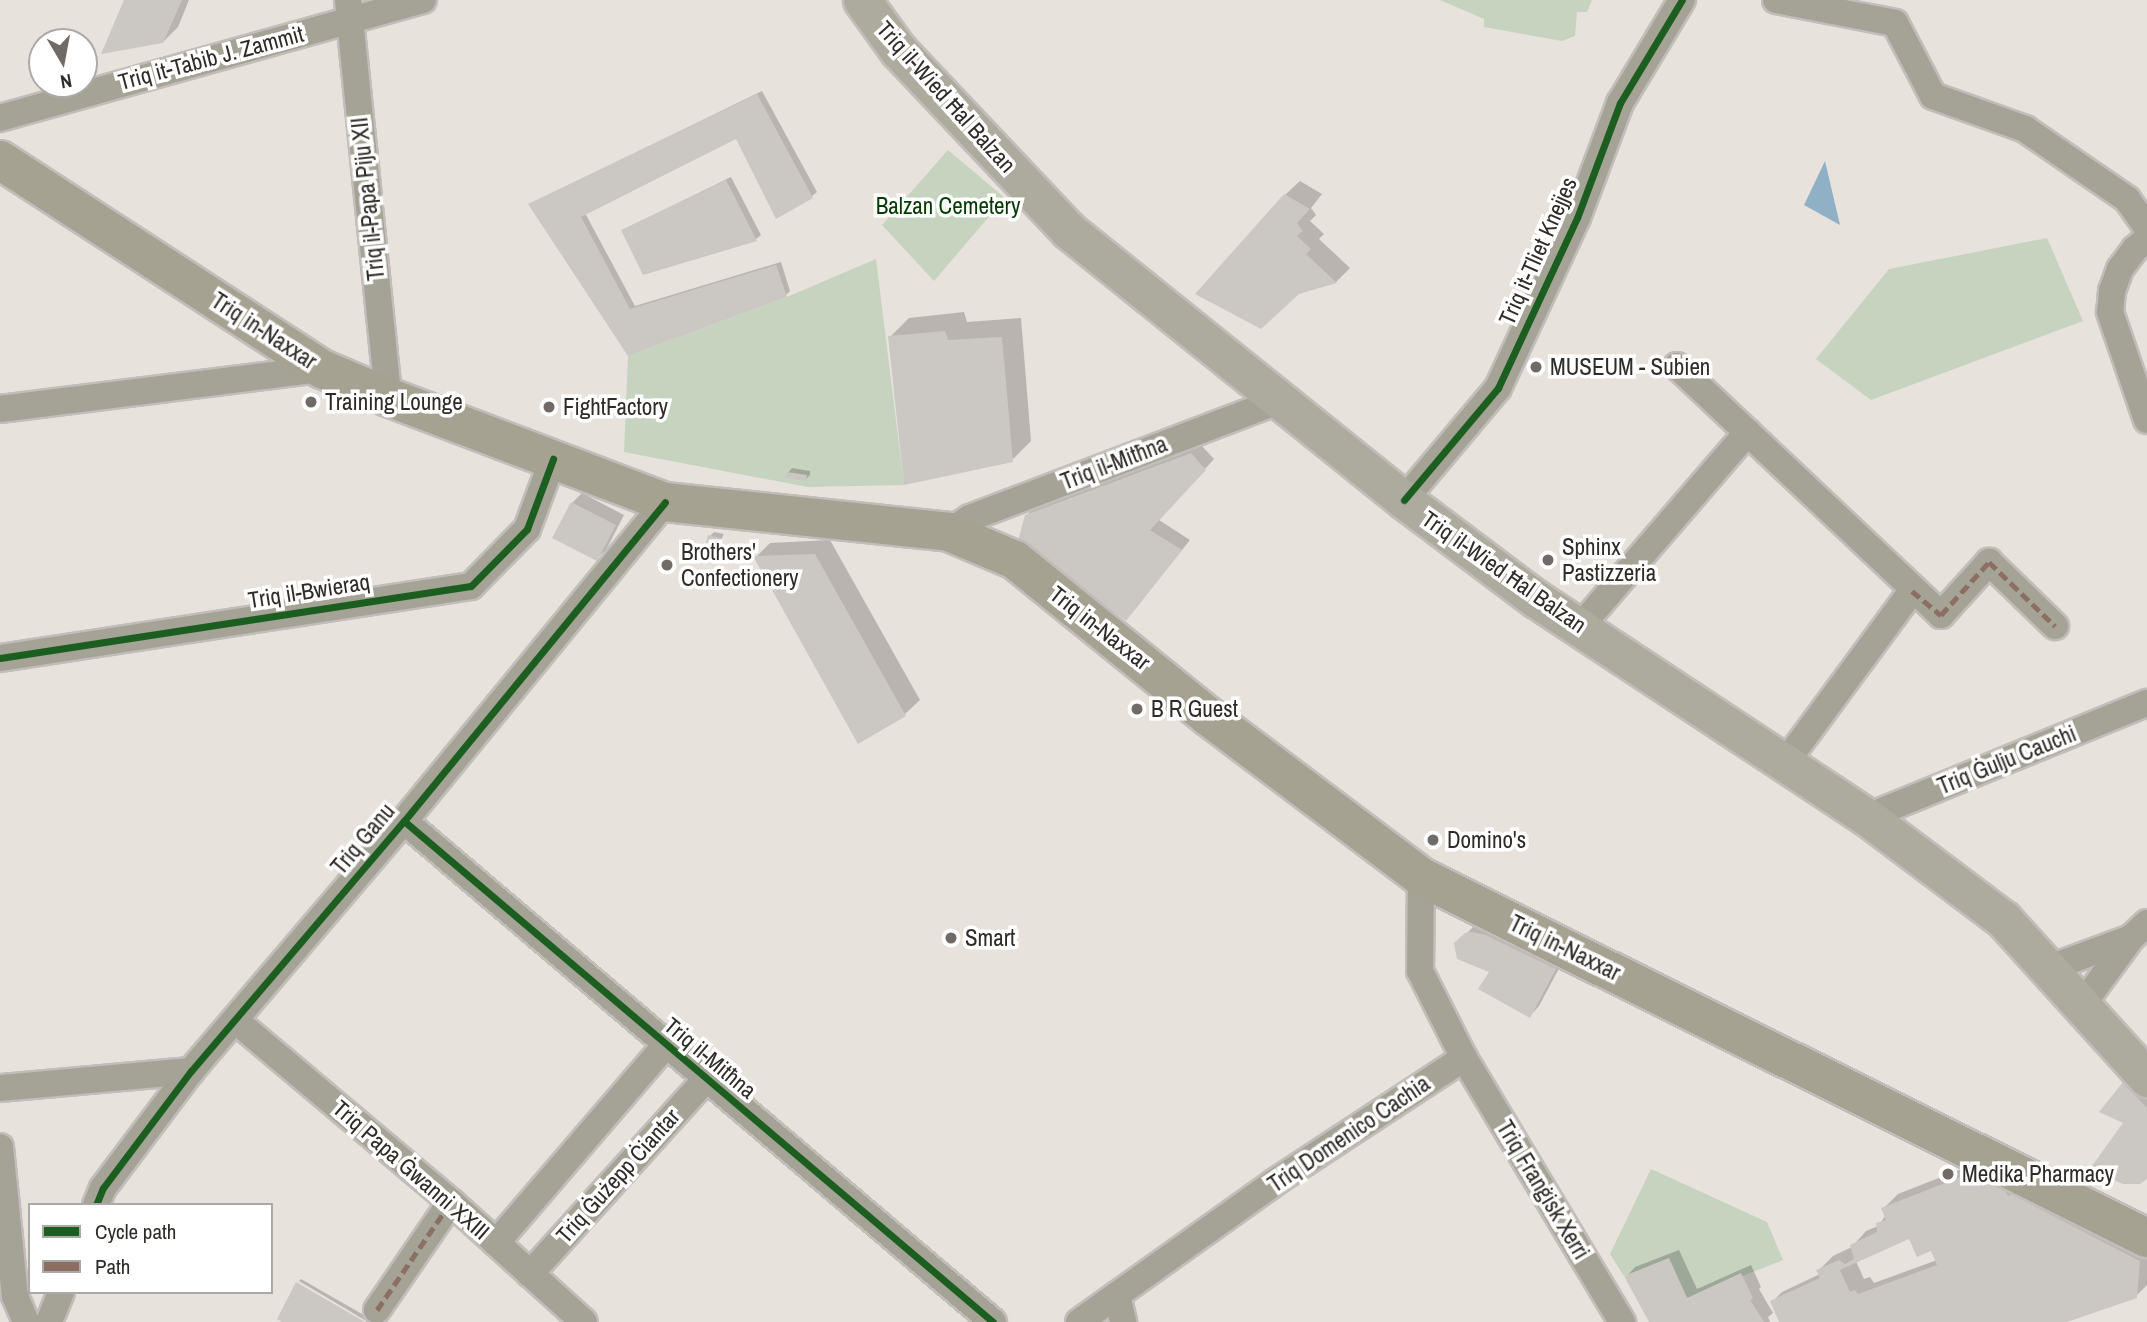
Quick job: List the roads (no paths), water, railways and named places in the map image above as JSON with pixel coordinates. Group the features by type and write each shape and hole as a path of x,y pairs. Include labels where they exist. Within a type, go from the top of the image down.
{"main road":[{"name":"Triq il-Wied Ħal Balzan","path":"862,0 898,50 1068,230 1404,500 1536,599 1867,817 2003,919 2147,1078"},
{"name":"Triq in-Naxxar","path":"0,160 322,369 388,397 665,502 949,532 1015,560 1209,717 1421,877 2145,1234"}],"street":[{"name":"Triq it-Tabib J. Zammit","path":"0,118 350,10 423,0"},
{"name":"Triq it-Tliet Knejjes","path":"1404,500 1498,388 1577,218 1620,103 1682,0"},
{"path":"1776,0 1895,23 1933,96 2025,129 2127,198 2147,228"},
{"name":"Triq il-Papa Piju XII","path":"350,10 388,397"},
{"path":"2147,239 2135,249 2120,269 2112,290 2110,312 2147,421"},
{"path":"1677,366 1912,591 1941,615 1989,562 2055,626"},
{"path":"0,409 322,369"},
{"name":"Triq il-Mitħna","path":"949,532 970,518 1281,400"},
{"path":"1580,627 1748,432"},
{"name":"Triq il-Bwieraq","path":"0,659 471,586 527,529 552,459"},
{"name":"Triq Ganu","path":"97,1203 103,1188 191,1071 404,821 665,502"},
{"path":"1784,763 1912,591"},
{"name":"Triq Ġulju Cauchi","path":"1867,817 2147,703"},
{"name":"Triq il-Mitħna","path":"404,821 665,1046 993,1322"},
{"path":"1421,877 1420,971 1464,1058"},
{"path":"2050,968 2139,931"},
{"path":"2082,1005 2139,931"},
{"name":"Triq Papa Ġwanni XXIII","path":"236,1021 451,1202 584,1322"},
{"name":"Triq Ġużepp Ċiantar","path":"496,1243 665,1046"},
{"name":"Triq Domenico Cachia","path":"1079,1322 1275,1182 1464,1058"},
{"name":"Triq Franġisk Xerri","path":"1464,1058 1622,1322"},
{"path":"0,1088 191,1071"},
{"name":"Triq Ġużepp Ċiantar","path":"530,1274 706,1079"},
{"path":"0,1147 15,1296 26,1322"},
{"path":"377,1310 451,1202"},
{"path":"49,1322 60,1294"},
{"path":"1117,1295 1123,1322"}],"water":[{"path":"1825,161 1840,225 1804,205"}],"place":[{"name":"MUSEUM - Subien","path":"1536,367"},
{"name":"Training Lounge","path":"311,402"},
{"name":"FightFactory","path":"549,407"},
{"name":"Sphinx Pastizzeria","path":"1548,560"},
{"name":"Brothers' Confectionery","path":"667,565"},
{"name":"B R Guest","path":"1137,709"},
{"name":"Domino's","path":"1433,840"},
{"name":"Smart","path":"951,938"},
{"name":"Medika Pharmacy","path":"1948,1174"}],"park label":[{"name":"Balzan Cemetery","path":"948,206"}]}
